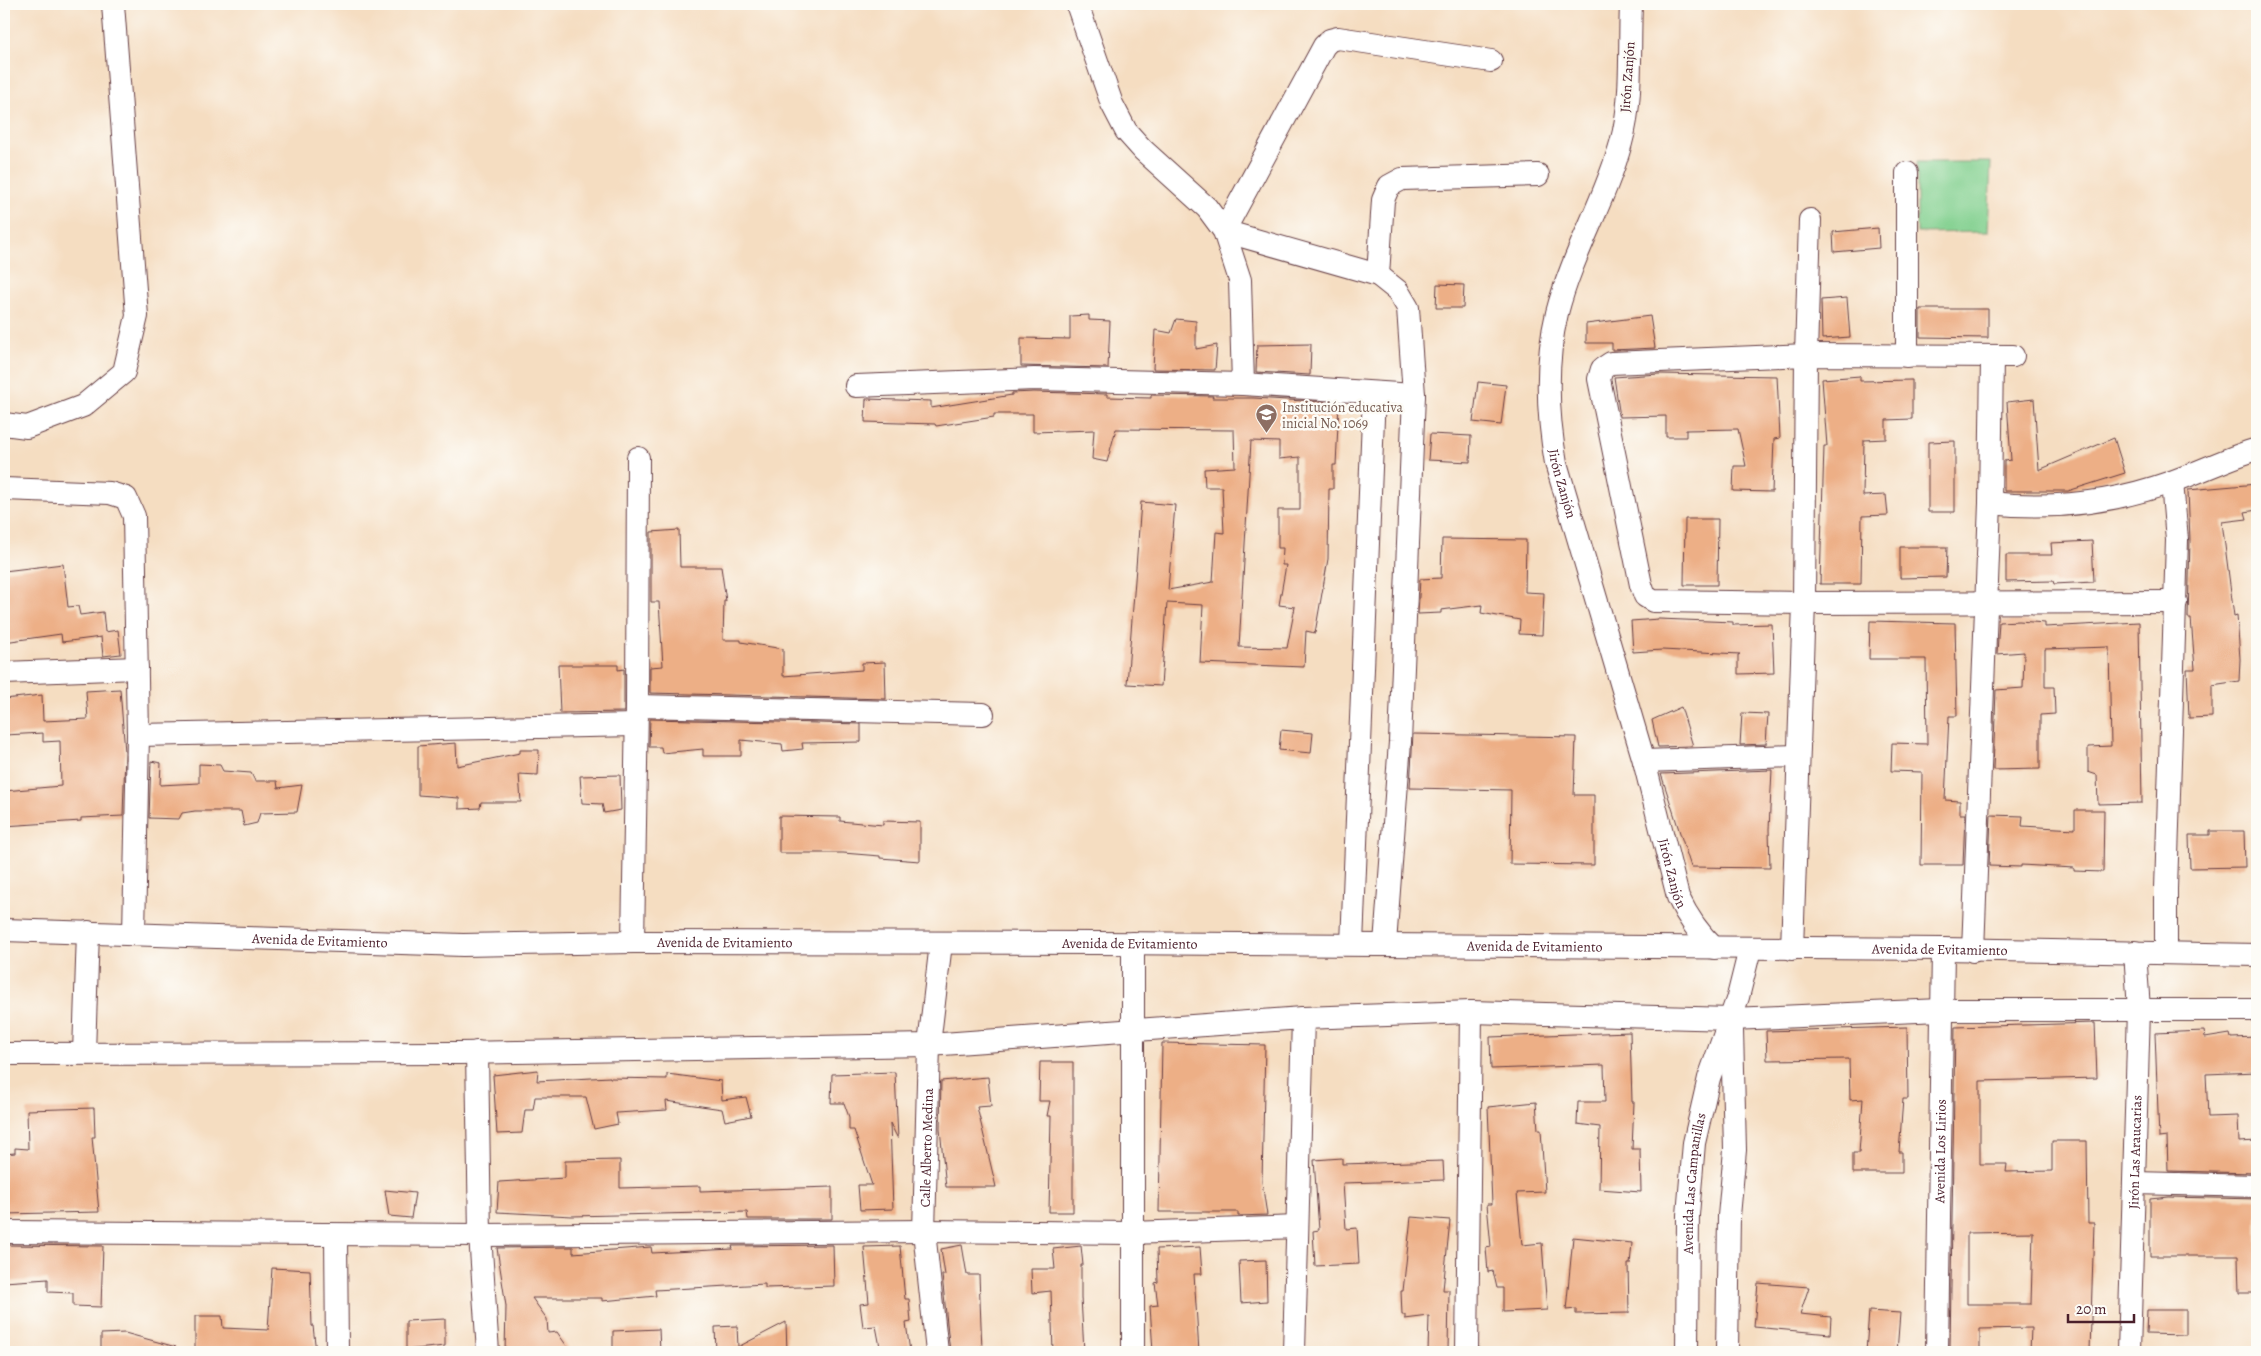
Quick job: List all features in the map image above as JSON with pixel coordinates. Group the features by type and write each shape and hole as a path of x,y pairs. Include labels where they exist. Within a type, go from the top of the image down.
{"street":[{"path":"4,424 27,426 83,406 124,372 137,316 113,4"},
{"path":"1077,4 1112,104 1126,130 1142,150 1207,208 1224,231 1240,280 1243,384"},
{"name":"Jirón Zanjón","path":"1631,4 1629,85 1622,142 1558,312 1548,361 1551,436 1556,463 1644,761 1678,897 1687,915 1703,937 1714,948"},
{"path":"1224,231 1324,46 1330,40 1338,38 1491,61"},
{"path":"1907,173 1907,356"},
{"path":"1378,275 1383,200 1389,186 1402,179 1538,175"},
{"path":"1792,949 1797,756 1804,603 1806,355 1810,220"},
{"path":"1224,231 1378,275 1398,290 1408,308 1414,394 1400,742 1385,944"},
{"path":"1973,951 1985,602 1990,503 2003,357 1806,355 1611,362 1602,369 1599,379 1641,585 1645,596 1653,600 1804,603 1985,602 2176,602"},
{"path":"856,386 1034,379 1243,384 1414,394"},
{"path":"1352,944 1374,393"},
{"path":"1990,503 2016,506 2060,506 2113,499 2172,482 2257,449"},
{"path":"633,942 638,458"},
{"path":"2166,952 2166,889 2178,540 2172,482"},
{"path":"4,489 110,493 126,498 134,516 138,735 134,934"},
{"path":"4,674 137,668"},
{"path":"138,735 636,715 983,714"},
{"path":"1644,761 1797,756"},
{"name":"Avenida de Evitamiento","path":"4,930 463,945 633,942 1385,944 1750,949 1943,949 2257,955"},
{"path":"84,1054 88,932"},
{"name":"Calle Alberto Medina","path":"937,1352 924,1231 928,1045 941,943"},
{"path":"1133,943 1131,1234 1133,1352"},
{"name":"Avenida Las Campanillas","path":"1688,1352 1688,1215 1694,1143 1709,1078 1731,1019 1750,949"},
{"name":"Avenida Los Lirios","path":"1937,1352 1943,949"},
{"name":"Jirón Las Araucarias","path":"2129,1352 2140,1009 2136,952"},
{"path":"4,1054 477,1052 928,1045 1303,1018 1471,1012 1731,1019 1941,1010 2257,1010"},
{"path":"1467,1352 1471,1012"},
{"path":"1294,1352 1303,1018"},
{"name":"Avenida Las Campanillas","path":"1727,1352 1729,1216 1736,1150 1731,1019"},
{"path":"477,1052 480,1235 488,1352"},
{"path":"2134,1183 2257,1186"},
{"path":"4,1232 480,1235 924,1231 1131,1234 1297,1227"},
{"path":"336,1235 337,1352"}],"green space":[{"path":"1917,162 1991,162 1988,232 1917,233"}],"building":[{"path":"1878,228 1879,248 1834,252 1833,232"},
{"path":"1437,284 1464,285 1463,308 1436,308"},
{"path":"1847,298 1850,337 1822,339 1821,300"},
{"path":"1920,309 1988,309 1988,338 1920,337"},
{"path":"1089,315 1089,320 1110,321 1108,368 1021,366 1021,338 1070,339 1070,316"},
{"path":"1650,316 1655,348 1612,350 1612,343 1586,343 1586,324"},
{"path":"1176,319 1196,321 1196,349 1217,345 1215,370 1153,369 1155,330 1171,333"},
{"path":"1311,344 1310,375 1256,372 1257,345"},
{"path":"1659,374 1777,376 1780,438 1774,439 1772,492 1733,491 1734,466 1746,466 1738,429 1686,430 1686,437 1666,437 1666,416 1620,417 1614,377"},
{"path":"1860,376 1860,381 1912,380 1912,419 1886,420 1886,439 1864,440 1863,496 1886,495 1888,515 1862,516 1861,584 1820,584 1824,446 1827,446 1822,379"},
{"path":"1478,382 1506,385 1501,425 1473,422"},
{"path":"1012,393 1107,394 1107,397 1151,398 1151,395 1213,396 1212,398 1253,398 1339,403 1336,465 1333,465 1333,489 1329,489 1328,559 1315,633 1306,631 1304,667 1200,663 1203,605 1167,603 1161,686 1127,684 1141,502 1175,505 1168,590 1213,582 1216,532 1224,533 1222,487 1205,487 1204,469 1235,467 1234,430 1116,429 1107,462 1092,459 1094,430 1033,432 1033,414 994,414 994,417 936,426 935,424 865,422 866,399 931,401 931,408 1012,395","holes":["1251,441 1279,442 1279,459 1300,457 1300,510 1278,510 1278,548 1283,548 1282,565 1286,565 1279,605 1295,607 1287,648 1239,647"]},
{"path":"2034,399 2039,470 2114,438 2125,473 2068,491 2004,491 2004,461 2011,460 2007,402"},
{"path":"1430,434 1471,436 1470,462 1428,460"},
{"path":"1955,441 1955,512 1928,512 1928,442"},
{"path":"2257,484 2257,510 2245,512 2247,519 2222,522 2234,616 2237,615 2240,659 2239,681 2212,685 2212,717 2189,718 2187,669 2195,669 2191,618 2188,618 2190,540 2188,490"},
{"path":"1685,519 1718,519 1717,585 1684,585"},
{"path":"679,530 680,567 721,567 726,601 724,601 723,640 741,640 741,642 783,649 783,676 862,670 862,663 885,662 886,699 650,693 650,667 663,666 659,602 651,602 651,532"},
{"path":"1442,539 1526,540 1525,592 1544,593 1542,635 1519,634 1520,620 1481,613 1482,605 1441,610 1441,613 1418,614 1420,579 1441,578"},
{"path":"2092,541 2094,582 2054,584 2053,581 2006,582 2006,555 2052,555 2051,543"},
{"path":"1900,547 1947,547 1946,577 1900,578"},
{"path":"63,564 68,607 78,606 80,615 103,612 105,632 118,630 121,654 103,656 101,637 62,642 61,634 4,642 4,571"},
{"path":"1659,619 1733,622 1733,625 1772,624 1774,673 1738,674 1738,655 1740,654 1662,650 1633,652 1631,621"},
{"path":"1870,621 1955,623 1957,716 1949,716 1945,800 1960,801 1960,814 1965,814 1963,865 1921,865 1922,772 1891,771 1892,743 1927,744 1926,659 1869,659"},
{"path":"1999,622 2045,623 2045,627 2139,622 2142,803 2098,804 2097,775 2088,772 2088,747 2111,746 2109,647 2045,649 2045,687 2054,687 2055,714 2040,715 2040,769 1993,770 1996,690 2023,688 2024,652 1997,654"},
{"path":"558,665 618,665 618,670 624,669 624,712 560,713"},
{"path":"120,689 125,752 123,816 81,818 81,821 4,826 4,791 61,786 60,741 43,742 43,733 5,735 4,699 42,695 43,721 88,719 86,691"},
{"path":"1681,707 1693,746 1658,747 1652,720"},
{"path":"1742,713 1768,714 1766,744 1740,745"},
{"path":"650,719 861,724 861,742 802,743 803,749 783,751 782,744 741,740 741,756 703,756 703,749 662,753 661,747 649,747"},
{"path":"1281,730 1313,733 1311,753 1279,750"},
{"path":"1413,734 1576,737 1574,795 1594,795 1594,865 1510,864 1511,790 1410,788"},
{"path":"456,743 457,766 520,753 520,750 539,750 538,775 519,774 521,802 481,802 480,808 459,809 459,798 418,795 418,746"},
{"path":"151,761 161,763 160,785 199,783 199,764 220,765 223,771 251,773 255,781 277,781 278,788 302,785 297,812 260,813 257,823 244,826 241,811 195,811 182,813 179,819 149,818"},
{"path":"1772,770 1769,829 1770,868 1691,867 1661,774"},
{"path":"620,775 621,810 604,813 602,804 582,803 580,776"},
{"path":"2075,810 2104,810 2103,872 2074,871 2074,868 2021,865 2021,867 1989,866 1991,815 2023,816 2022,826 2075,829"},
{"path":"779,816 840,817 840,821 883,825 883,821 920,822 920,861 843,853 779,853"},
{"path":"2210,831 2244,831 2245,867 2190,868 2189,835 2210,835"},
{"path":"2095,1023 2097,1078 1980,1081 1980,1164 2007,1164 2006,1172 2052,1171 2052,1141 2087,1141 2088,1223 2094,1223 2090,1351 2030,1352 2031,1328 1980,1329 1980,1349 1950,1349 1955,1027","holes":["2033,1232 2031,1304 1967,1304 1967,1233"]},
{"path":"1907,1027 1908,1099 1903,1099 1899,1152 1902,1152 1902,1173 1853,1173 1853,1153 1859,1153 1863,1099 1850,1100 1849,1059 1767,1060 1766,1031"},
{"path":"2204,1031 2205,1038 2230,1034 2231,1038 2257,1037 2257,1072 2206,1074 2208,1117 2238,1116 2239,1142 2257,1141 2257,1173 2168,1171 2167,1137 2159,1138 2155,1033"},
{"path":"1630,1032 1632,1102 1634,1102 1632,1149 1640,1149 1641,1192 1599,1189 1600,1127 1577,1124 1578,1102 1605,1102 1604,1065 1491,1069 1490,1037"},
{"path":"1162,1043 1265,1045 1262,1182 1267,1215 1238,1216 1238,1212 1159,1212"},
{"path":"1040,1062 1073,1062 1073,1212 1049,1212 1051,1116 1047,1116 1050,1101 1039,1101"},
{"path":"538,1070 537,1081 610,1077 667,1079 667,1074 721,1081 722,1100 746,1097 751,1116 725,1121 722,1109 666,1101 667,1110 616,1113 618,1124 594,1129 586,1097 535,1097 533,1110 525,1110 522,1133 497,1134 493,1075"},
{"path":"895,1072 898,1139 890,1123 893,1209 860,1210 858,1185 872,1185 854,1130 849,1130 849,1117 844,1103 831,1103 832,1074"},
{"path":"988,1077 991,1106 977,1107 996,1187 946,1187 940,1129 941,1081"},
{"path":"1536,1102 1538,1130 1541,1130 1545,1192 1517,1193 1522,1245 1542,1243 1547,1310 1503,1312 1503,1288 1497,1288 1493,1271 1488,1272 1486,1248 1491,1247 1487,1204 1492,1204 1488,1107"},
{"path":"94,1108 95,1137 92,1137 99,1212 4,1214 4,1154 15,1153 15,1148 28,1149 27,1110"},
{"path":"1342,1158 1342,1164 1443,1161 1444,1180 1343,1183 1346,1229 1357,1228 1359,1264 1315,1266 1313,1231 1319,1230 1314,1160"},
{"path":"620,1160 620,1188 700,1186 700,1191 832,1187 832,1219 748,1219 747,1212 572,1216 497,1212 499,1182 565,1178 565,1161"},
{"path":"385,1190 415,1193 411,1218 389,1216"},
{"path":"2169,1197 2257,1199 2257,1293 2239,1293 2238,1256 2150,1256 2150,1199"},
{"path":"1411,1217 1450,1220 1443,1290 1449,1290 1448,1352 1428,1352 1429,1316 1405,1319 1405,1315 1402,1315 1401,1291 1403,1291"},
{"path":"1573,1237 1632,1243 1630,1264 1628,1264 1629,1313 1576,1314 1576,1309 1566,1310"},
{"path":"4,1245 103,1246 101,1307 73,1306 73,1293 48,1292 48,1279 4,1282"},
{"path":"833,1245 834,1286 765,1288 765,1284 655,1290 656,1296 602,1301 602,1298 532,1298 547,1319 548,1333 557,1332 571,1352 505,1352 506,1306 497,1248 573,1247 573,1253 651,1247 652,1253 733,1249 732,1246"},
{"path":"962,1245 967,1275 979,1275 982,1350 950,1352 942,1275 945,1275 941,1249"},
{"path":"900,1246 905,1299 909,1299 911,1322 906,1323 910,1352 881,1352 876,1326 863,1327 860,1304 869,1303 864,1247"},
{"path":"1081,1246 1084,1352 1053,1352 1051,1291 1032,1293 1031,1269 1055,1269 1053,1249"},
{"path":"1200,1247 1202,1274 1194,1274 1199,1352 1153,1352 1150,1306 1158,1305 1155,1283 1158,1282 1157,1249"},
{"path":"1266,1260 1267,1301 1241,1303 1239,1261"},
{"path":"272,1268 310,1270 312,1326 316,1352 195,1352 195,1316 222,1316 223,1328 268,1330"},
{"path":"1758,1283 1809,1287 1800,1314 1831,1317 1830,1334 1754,1327"},
{"path":"2147,1310 2186,1310 2186,1335 2146,1334"},
{"path":"1869,1311 1900,1313 1897,1352 1866,1352"},
{"path":"445,1319 445,1346 406,1350 406,1321"},
{"path":"786,1322 787,1352 716,1352 715,1327 737,1326 738,1347"},
{"path":"659,1329 660,1352 613,1352 613,1331"},
{"path":"125,1333 176,1347 175,1352 101,1352 101,1334"}],"place":[{"name":"Institución educativa inicial No. 1069","path":"1266,434"}]}
